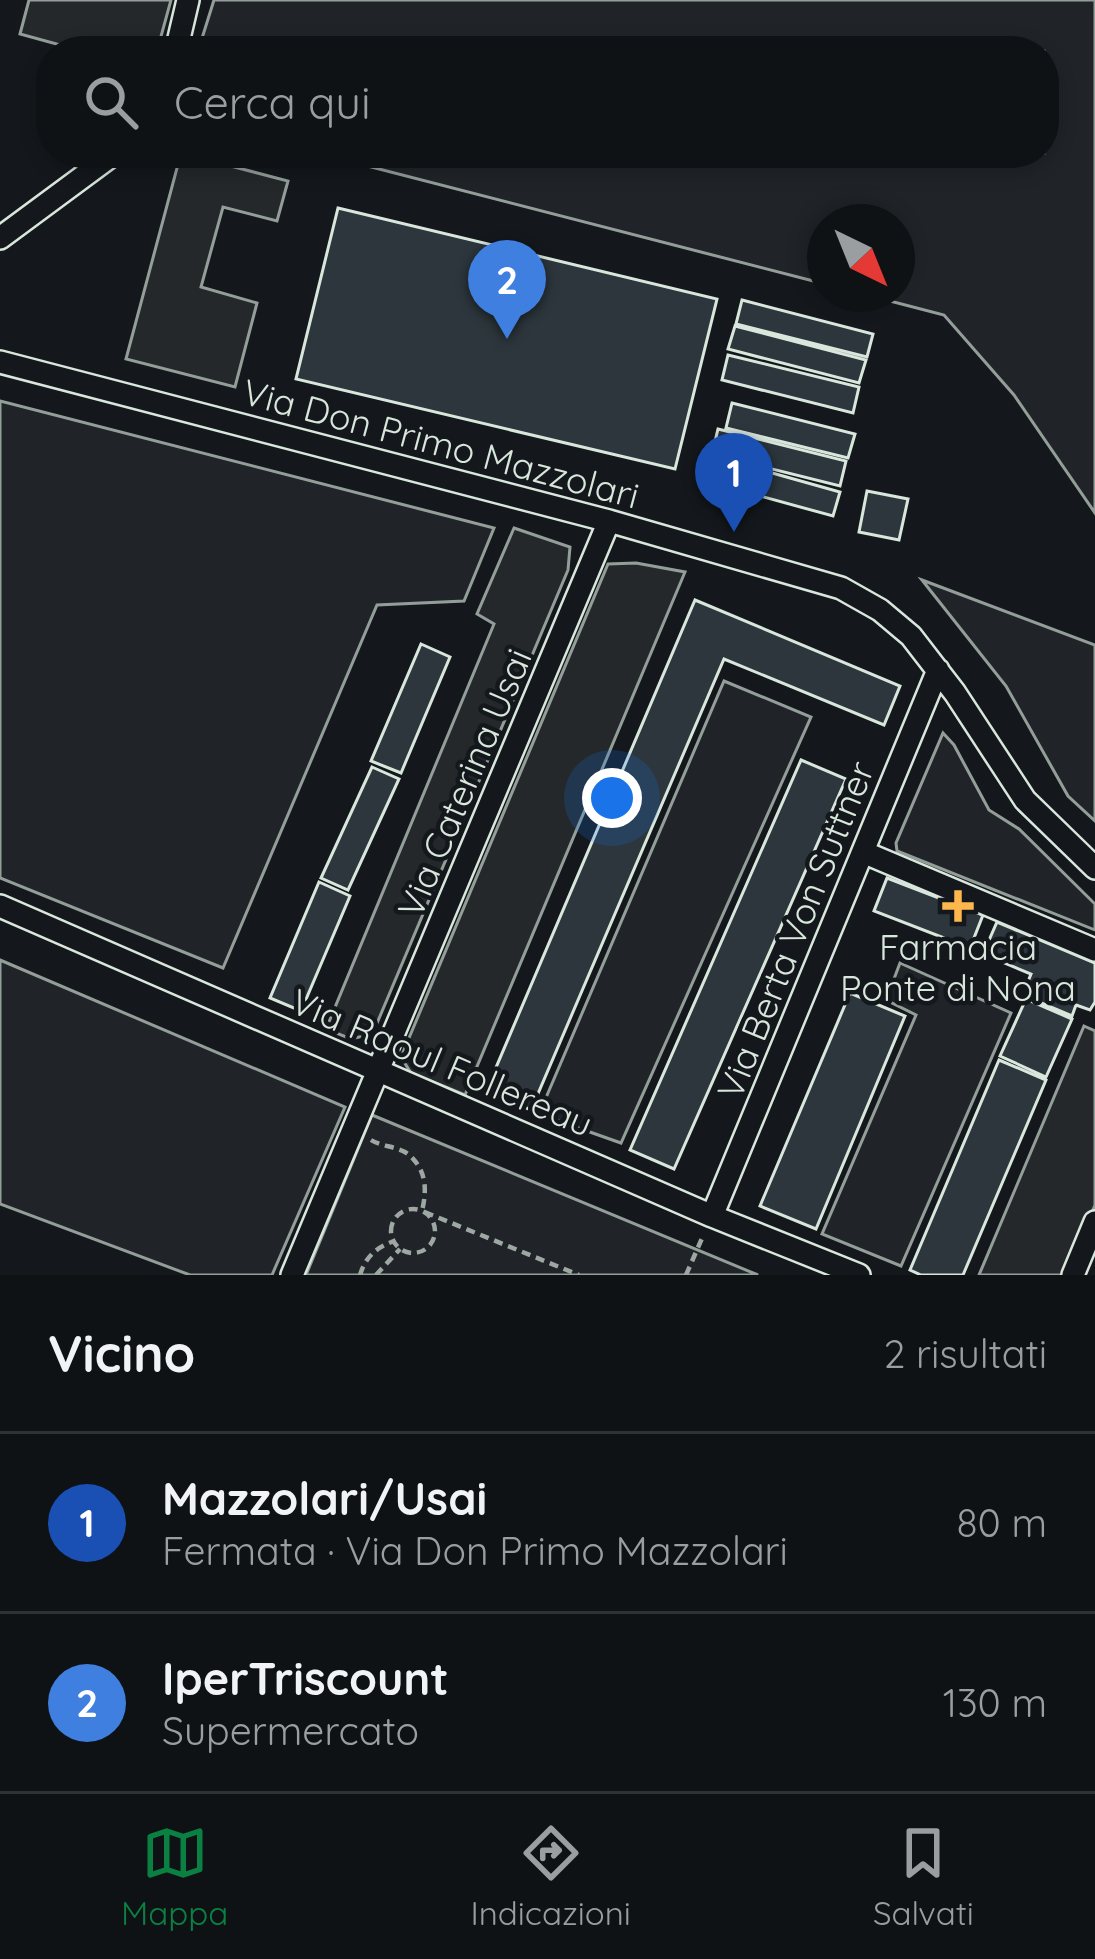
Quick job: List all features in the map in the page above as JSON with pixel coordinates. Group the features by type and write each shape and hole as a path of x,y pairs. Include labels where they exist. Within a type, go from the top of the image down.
{"street":[{"path":"180,36 188,0"},
{"path":"0,238 95,168"},
{"name":"Via Don Primo Mazzolari","path":"0,362 609,521 841,588 897,623 938,670 1025,800 1095,868"},
{"name":"Via Caterina Usai","path":"292,1275 609,521"},
{"name":"Via Berta Von Suttner","path":"712,1216 938,670"},
{"path":"863,852 1095,950"},
{"name":"Via Raoul Follereau","path":"0,906 712,1216 860,1275"},
{"path":"1072,1275 1095,1222"}],"path":[{"path":"364,1105 372,1143 407,1153 424,1178 427,1190 422,1211"},
{"path":"422,1211 435,1227 432,1241 414,1253 400,1249 392,1228 397,1216 422,1211 579,1275"},
{"path":"686,1275 712,1216"},
{"path":"360,1275 377,1247 394,1241"},
{"path":"376,1275 400,1249"}],"shaded area":[{"path":"29,0 171,0 161,36 36,38 20,34"},
{"path":"214,0 1095,0 1095,513 1014,395 944,315 915,307 915,204 807,204 807,279 375,168 1059,168 1059,36 203,36"},
{"path":"177,168 238,168 288,181 277,221 223,207 201,287 257,303 235,387 126,359"},
{"path":"0,401 494,528 464,601 377,605 223,968 0,878"},
{"path":"514,528 570,547 568,570 375,1028 351,1039 326,1029 494,624 477,614"},
{"path":"636,563 685,572 465,1095 411,1073 401,1057 608,564"},
{"path":"922,580 1095,645 1095,821 1068,796 1006,686"},
{"path":"724,681 811,717 621,1143 539,1114"},
{"path":"943,733 989,810 1019,829 1095,904 1095,930 897,851 896,843"},
{"path":"0,960 345,1107 272,1275 190,1275 0,1204"},
{"path":"900,963 1011,1013 901,1266 822,1234 916,1015 886,1000"},
{"path":"1084,1026 1095,1031 1095,1205 1065,1275 979,1275"},
{"path":"372,1115 758,1275 306,1275"}],"building":[{"path":"338,208 717,299 675,469 296,379"},
{"path":"742,300 873,334 867,357 736,324"},
{"path":"735,326 866,360 859,383 728,349"},
{"path":"728,355 859,387 853,413 722,380"},
{"path":"732,403 855,434 848,458 726,428"},
{"path":"718,429 846,461 840,486 712,454"},
{"path":"708,455 840,492 833,516 702,480"},
{"path":"867,491 908,499 899,540 859,532"},
{"path":"695,600 900,686 884,725 724,659 531,1110 486,1091"},
{"path":"421,644 450,657 401,773 371,761"},
{"path":"801,760 846,779 674,1169 630,1150"},
{"path":"372,767 399,779 348,890 321,878"},
{"path":"887,878 983,915 970,948 874,911"},
{"path":"319,882 350,896 301,1011 270,998"},
{"path":"997,922 1095,963 1095,1002 1090,1010 1076,1005 1072,1016 1034,1000 1039,989 1027,984 1031,974 983,954"},
{"path":"850,993 905,1016 816,1229 760,1206"},
{"path":"1026,999 1072,1019 1046,1077 1000,1056"},
{"path":"999,1060 1046,1080 963,1275 921,1275 910,1270"}],"place":[{"name":"IperTriscount","path":"507,339"},
{"name":"Mazzolari/Usai","path":"734,532"},
{"name":"Farmacia Ponte di Nona","path":"958,906"}]}
